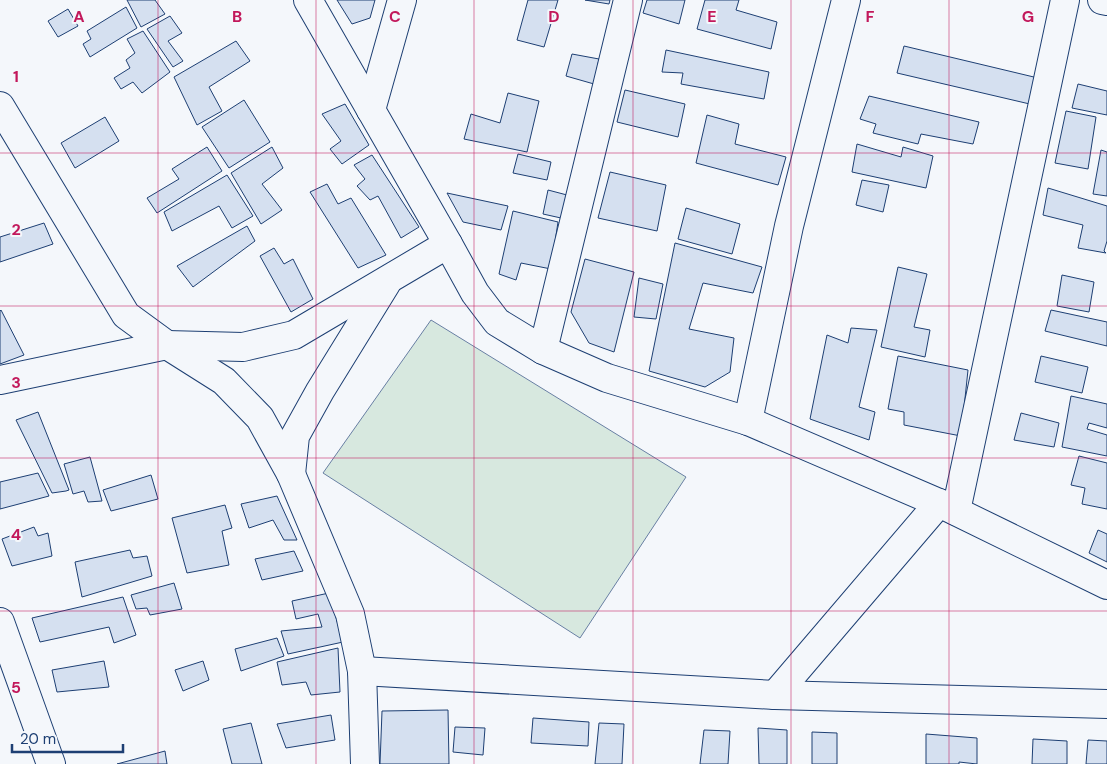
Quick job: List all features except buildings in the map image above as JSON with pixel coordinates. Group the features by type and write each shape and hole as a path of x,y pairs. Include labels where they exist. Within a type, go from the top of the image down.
{"street":[{"path":"308,0 475,293 498,322 543,350 607,378 748,421 948,507 1107,585"},
{"path":"371,110 402,0"},
{"path":"543,350 628,0"},
{"path":"748,421 790,226 846,0"},
{"path":"775,695 948,507 1065,0"},
{"path":"1102,0 1107,1"},
{"path":"0,106 126,315 167,345 224,381 260,418 291,474 350,614 362,671 365,764"},
{"path":"0,380 167,345 242,347 294,335 448,244"},
{"path":"291,474 295,436 320,391 389,280"},
{"path":"0,622 51,764"},
{"path":"362,671 775,695 1107,704"}],"shaded area":[{"path":"431,320 686,477 580,638 323,473"}]}
